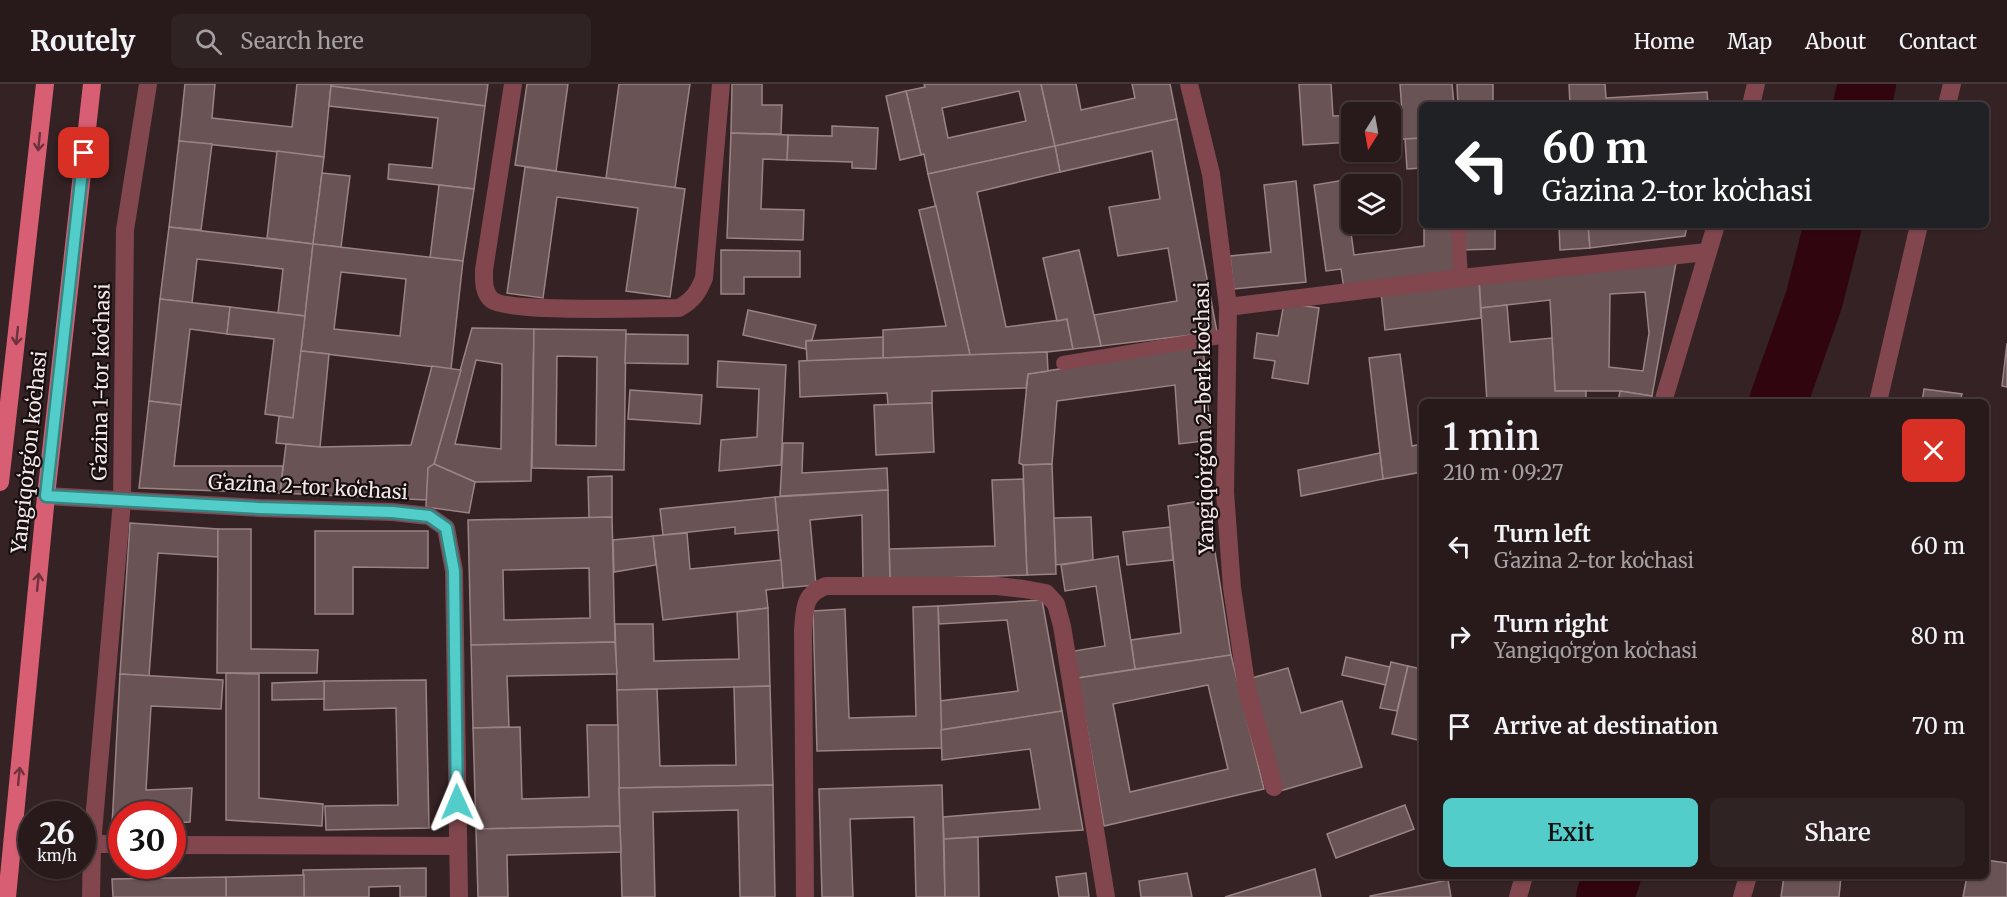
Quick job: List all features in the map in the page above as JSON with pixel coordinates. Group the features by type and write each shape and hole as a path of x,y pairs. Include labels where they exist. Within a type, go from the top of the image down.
{"main road":[{"name":"Yangiqoʻrgʻon koʻchasi","path":"0,482 45,84"},
{"name":"Yangiqoʻrgʻon koʻchasi","path":"7,897 46,496 92,84"}],"street":[{"name":"Gʻazina 1-tor koʻchasi","path":"96,801 122,501 125,230 148,84"},
{"path":"513,84 484,270 484,287 492,301 499,304 538,308 680,308 691,302 698,293 704,278 721,84"},
{"name":"Yangiqoʻrgʻon 2-berk koʻchasi","path":"1189,84 1211,174 1228,307 1225,492 1232,588 1247,690 1274,787"},
{"path":"1751,102 1756,84"},
{"path":"1948,102 1952,84"},
{"path":"1665,399 1715,228"},
{"path":"1879,399 1918,228"},
{"path":"1228,307 1461,278 1707,252"},
{"name":"Gʻazina 2-tor koʻchasi","path":"46,496 259,508 392,512 429,516 446,528 454,571 459,897"},
{"path":"805,897 803,630 805,608 810,595 815,590 826,586 997,586 1046,593 1056,604 1062,627 1106,897"},
{"path":"186,845 458,846"},
{"name":"Gʻazina 1-tor koʻchasi","path":"91,879 91,897"},
{"path":"1518,897 1523,879"},
{"path":"1742,897 1747,879"}],"lane":[{"path":"1458,228 1461,278"},
{"path":"1063,363 1226,336"}],"building":[{"path":"185,84 215,84 212,118 292,127 297,84 331,84 324,157 179,141"},
{"path":"331,84 488,84 485,106 331,86"},
{"path":"527,84 568,84 556,171 515,165"},
{"path":"619,84 690,84 675,188 606,178"},
{"path":"732,84 762,84 762,105 782,105 781,134 731,133"},
{"path":"924,84 1041,84 1055,146 928,174 924,154 921,155 906,91 925,87","holes":["1019,91 1026,121 948,138 942,108"]},
{"path":"1041,84 1076,84 1081,110 1135,98 1132,84 1170,84 1177,119 1055,146"},
{"path":"1299,84 1331,84 1333,116 1341,116 1341,143 1303,145"},
{"path":"1400,84 1452,84 1454,102 1419,102 1419,138 1401,139"},
{"path":"1457,84 1493,84 1493,102 1458,102"},
{"path":"1569,84 1605,84 1606,98 1707,92 1708,102 1570,102"},
{"path":"331,86 485,106 474,189 388,179 389,164 432,168 438,118 329,106"},
{"path":"906,91 921,155 900,160 886,96"},
{"path":"1177,119 1217,332 1101,346 1094,315 1177,301 1168,248 1118,256 1109,207 1160,199 1152,151 1060,172 1055,146"},
{"path":"832,126 878,128 876,169 852,168 852,162 787,160 788,135 832,136"},
{"path":"731,133 788,135 787,160 763,159 761,209 804,210 803,240 727,238"},
{"path":"1419,138 1419,168 1407,169 1405,139"},
{"path":"179,141 212,144 201,230 169,227"},
{"path":"1055,146 1060,172 977,192 1006,327 1067,319 1073,349 970,355 928,174"},
{"path":"277,151 324,157 313,244 267,238"},
{"path":"525,167 685,189 670,297 626,291 638,208 557,197 543,298 507,293"},
{"path":"322,173 350,176 341,247 313,244"},
{"path":"1341,180 1341,234 1351,234 1354,255 1424,246 1424,228 1456,228 1459,273 1344,289 1341,269 1326,271 1314,185"},
{"path":"1296,181 1306,282 1234,289 1230,256 1271,252 1264,185"},
{"path":"439,185 474,189 463,261 430,258"},
{"path":"936,206 970,355 883,358 883,330 946,326 919,210"},
{"path":"169,227 313,244 305,316 278,313 283,269 197,259 192,303 160,299"},
{"path":"1460,228 1495,228 1495,249 1460,250"},
{"path":"1559,228 1588,228 1590,248 1560,250"},
{"path":"1588,228 1686,228 1685,236 1590,248"},
{"path":"313,244 463,261 451,369 301,351","holes":["341,272 406,279 400,336 334,329"]},
{"path":"721,250 800,251 800,277 744,277 744,294 721,294"},
{"path":"1079,250 1101,346 1073,349 1067,319 1057,321 1043,258"},
{"path":"1677,257 1652,396 1620,391 1555,391 1550,300 1481,308 1479,280","holes":["1645,292 1649,333 1643,371 1609,367 1610,294"]},
{"path":"1479,280 1481,318 1385,330 1381,293"},
{"path":"160,299 230,307 227,334 190,329 181,405 149,401"},
{"path":"1284,303 1319,308 1308,384 1272,378 1275,361 1254,358 1257,333 1278,336"},
{"path":"1507,305 1510,342 1552,338 1555,391 1586,391 1586,399 1487,399 1481,308"},
{"path":"230,307 305,316 293,418 265,414 274,339 227,334"},
{"path":"748,310 816,325 812,340 806,341 806,349 743,335"},
{"path":"472,328 534,329 531,481 475,482 434,464","holes":["476,360 502,364 501,449 455,444"]},
{"path":"534,329 626,330 624,470 532,468","holes":["557,356 597,357 596,446 556,445"]},
{"path":"626,334 688,335 688,364 625,363"},
{"path":"883,337 883,358 807,361 806,341"},
{"path":"2007,343 2007,387 2002,386"},
{"path":"1203,346 1211,440 1179,444 1175,385 1057,401 1052,464 1023,465 1019,463 1028,374"},
{"path":"301,351 329,354 320,447 276,443 279,416 293,418"},
{"path":"1047,352 1048,371 1028,374 1026,388 932,391 932,403 888,405 887,393 800,397 799,361"},
{"path":"1400,354 1412,446 1419,445 1419,473 1383,479 1369,358"},
{"path":"718,361 786,365 781,465 719,471 721,440 757,437 759,389 717,387"},
{"path":"432,366 461,370 434,464 428,468 427,500 280,493 286,444 320,447 411,445"},
{"path":"1924,389 1962,394 1961,399 1922,399"},
{"path":"630,390 702,395 700,424 628,419"},
{"path":"1620,391 1652,396 1652,399 1619,399"},
{"path":"149,401 181,405 174,466 283,466 280,493 139,488"},
{"path":"932,403 934,452 876,455 874,405"},
{"path":"783,443 803,443 802,473 887,468 888,490 780,496"},
{"path":"1380,453 1383,479 1301,496 1298,470"},
{"path":"434,464 475,482 469,513 426,507 428,468"},
{"path":"1052,464 1056,574 1027,575 1023,465"},
{"path":"612,476 612,517 589,518 588,477"},
{"path":"1023,479 1027,575 890,580 889,549 995,546 992,480"},
{"path":"888,490 890,580 863,581 862,515 810,520 816,585 783,588 775,497"},
{"path":"775,497 778,530 735,534 735,527 663,535 660,509"},
{"path":"1207,500 1231,655 1135,669 1131,640 1181,633 1168,506"},
{"path":"612,517 615,642 471,645 468,520","holes":["589,568 590,618 504,620 503,570"]},
{"path":"1091,517 1093,560 1056,565 1054,518"},
{"path":"130,523 218,529 218,557 158,553 149,676 120,674"},
{"path":"1170,527 1173,560 1127,565 1123,532"},
{"path":"218,529 251,529 251,649 318,650 317,673 217,673"},
{"path":"315,531 428,531 428,568 353,567 353,614 315,614"},
{"path":"687,533 690,569 781,560 783,588 766,590 768,608 663,620 653,536"},
{"path":"653,536 656,565 614,572 613,540"},
{"path":"1118,556 1135,669 1078,678 1074,651 1105,646 1096,586 1065,591 1061,565"},
{"path":"1042,600 1062,711 941,730 940,701 1018,691 1007,620 939,624 938,606"},
{"path":"938,606 942,748 817,751 813,611 845,609 849,718 916,716 913,607"},
{"path":"768,608 770,686 617,690 615,624 653,624 654,661 739,659 737,612"},
{"path":"615,642 617,674 507,676 509,727 473,728 471,645"},
{"path":"1231,655 1264,789 1104,826 1078,678","holes":["1208,685 1228,769 1130,792 1113,704"]},
{"path":"1346,657 1390,667 1386,685 1342,675"},
{"path":"1391,662 1408,666 1397,711 1380,708"},
{"path":"1408,666 1419,668 1419,740 1392,734"},
{"path":"1288,668 1301,713 1342,701 1362,767 1280,791 1248,679"},
{"path":"226,673 259,674 259,798 323,804 322,826 226,820"},
{"path":"120,674 223,680 221,709 151,706 146,790 192,788 190,822 186,822 186,801 113,801"},
{"path":"426,680 429,828 326,830 325,806 398,805 396,708 324,710 324,681"},
{"path":"324,681 324,699 272,700 272,683"},
{"path":"770,686 773,785 619,788 617,690 657,689 660,766 736,765 734,687"},
{"path":"1062,711 1083,830 944,839 943,817 1040,809 1030,749 942,760 941,730"},
{"path":"587,725 618,725 620,826 476,829 473,728 520,727 522,799 589,797"},
{"path":"773,785 775,897 740,897 738,810 653,812 655,897 622,897 619,788"},
{"path":"942,785 945,897 916,897 914,817 850,819 853,897 822,897 819,789"},
{"path":"1405,805 1414,829 1336,858 1327,834"},
{"path":"620,826 621,852 507,855 508,897 478,897 476,829"},
{"path":"978,837 979,897 945,897 944,839"},
{"path":"1989,860 2007,863 2007,897 1963,897 1966,879 1989,879"},
{"path":"426,868 426,897 400,897 400,886 369,887 369,897 304,897 303,870"},
{"path":"1315,869 1321,897 1225,897"},
{"path":"1086,873 1089,897 1059,897 1056,877"},
{"path":"1187,873 1192,897 1141,897 1139,881"},
{"path":"304,875 304,897 226,897 226,877"},
{"path":"226,877 226,897 113,897 112,879"},
{"path":"1784,879 1841,879 1839,897 1781,897"},
{"path":"1448,880 1451,897 1370,897 1370,896"}],"waterway":[{"path":"1863,102 1867,84"},
{"path":"1779,399 1814,300 1832,228"},
{"path":"1605,897 1611,879"}],"route":[{"path":"84,153 46,496 259,508 392,512 429,516 446,528 454,571 457,802"}]}
